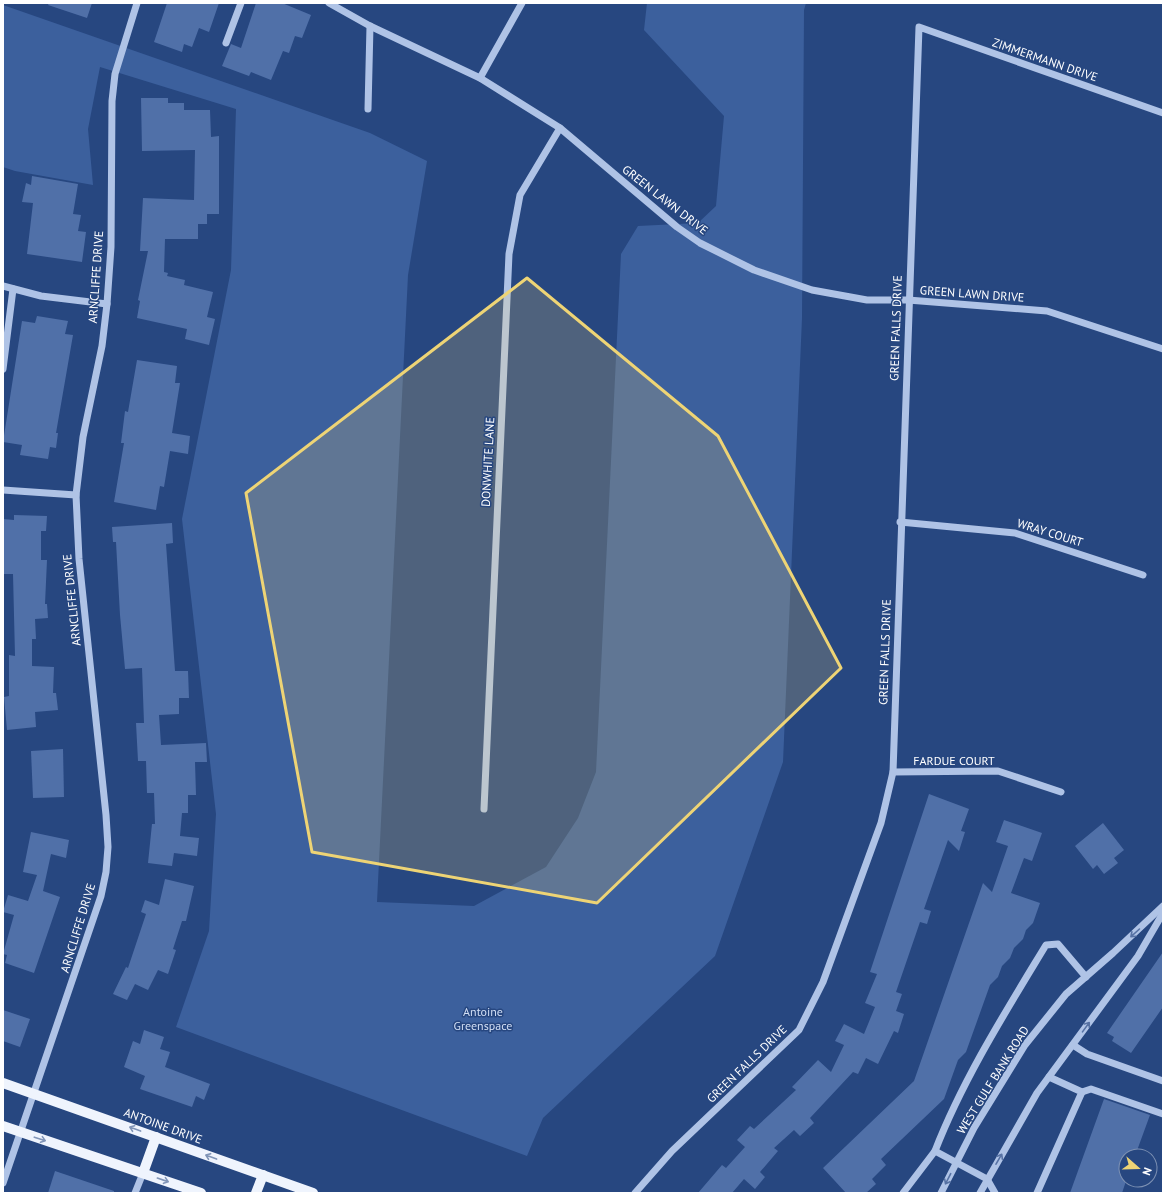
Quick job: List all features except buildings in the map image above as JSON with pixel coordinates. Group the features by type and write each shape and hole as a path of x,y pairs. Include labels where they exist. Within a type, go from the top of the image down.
{"main road":[{"name":"ANTOINE DRIVE","path":"3,1083 314,1193"},
{"path":"3,1126 201,1193"},
{"path":"143,1173 156,1137"},
{"path":"256,1193 263,1175"}],"street":[{"name":"ARNCLIFFE DRIVE","path":"3,1183 94,920 106,872 108,847 106,815 79,559 76,494 84,437 102,346 107,304 111,247 112,101 115,74 137,3"},
{"path":"226,43 240,3"},
{"name":"GREEN LAWN DRIVE","path":"328,3 370,26 480,78 560,128 678,227 700,243 725,257 783,281 812,290 867,300 908,300 1047,311 1163,349"},
{"path":"480,78 522,3"},
{"path":"368,109 370,26"},
{"name":"ZIMMERMANN DRIVE","path":"919,27 1163,113"},
{"name":"GREEN FALLS DRIVE","path":"635,1193 672,1151 799,1030 824,982 881,823 893,772 900,522 919,27"},
{"name":"DONWHITE LANE","path":"484,809 508,254 520,195 560,128"},
{"path":"3,286 42,296 107,304"},
{"path":"3,369 13,289"},
{"path":"3,490 76,494"},
{"name":"WRAY COURT","path":"900,522 1015,533 1143,574"},
{"name":"FARDUE COURT","path":"893,772 998,771 1061,792"},
{"name":"WEST GULF BANK ROAD","path":"941,1193 974,1128 1026,1045 1066,994 1163,906"},
{"path":"980,1193 1037,1093 1138,956 1163,913"},
{"path":"903,1193 935,1151 945,1125 994,1031 1046,945 1058,944 1086,977"},
{"path":"1073,1045 1087,1054 1163,1081"},
{"path":"1049,1077 1082,1092 1091,1089 1163,1114"},
{"path":"1037,1193 1082,1092"},
{"path":"935,1151 956,1164 987,1179 995,1193"},
{"path":"135,1193 143,1173"}],"highlighted area":[{"path":"527,278 718,436 841,668 597,903 312,852 246,493"}],"green space":[{"name":"Antoine Greenspace","path":"647,3 806,3 804,10 802,318 783,762 715,956 543,1118 527,1156 176,1027 209,931 216,814 182,519 231,270 236,109 100,67 88,129 93,185 15,171 3,167 3,5 370,133 427,161 408,275 377,902 474,906 546,867 578,818 596,772 621,254 638,226 698,223 716,206 724,116 644,30"}]}
